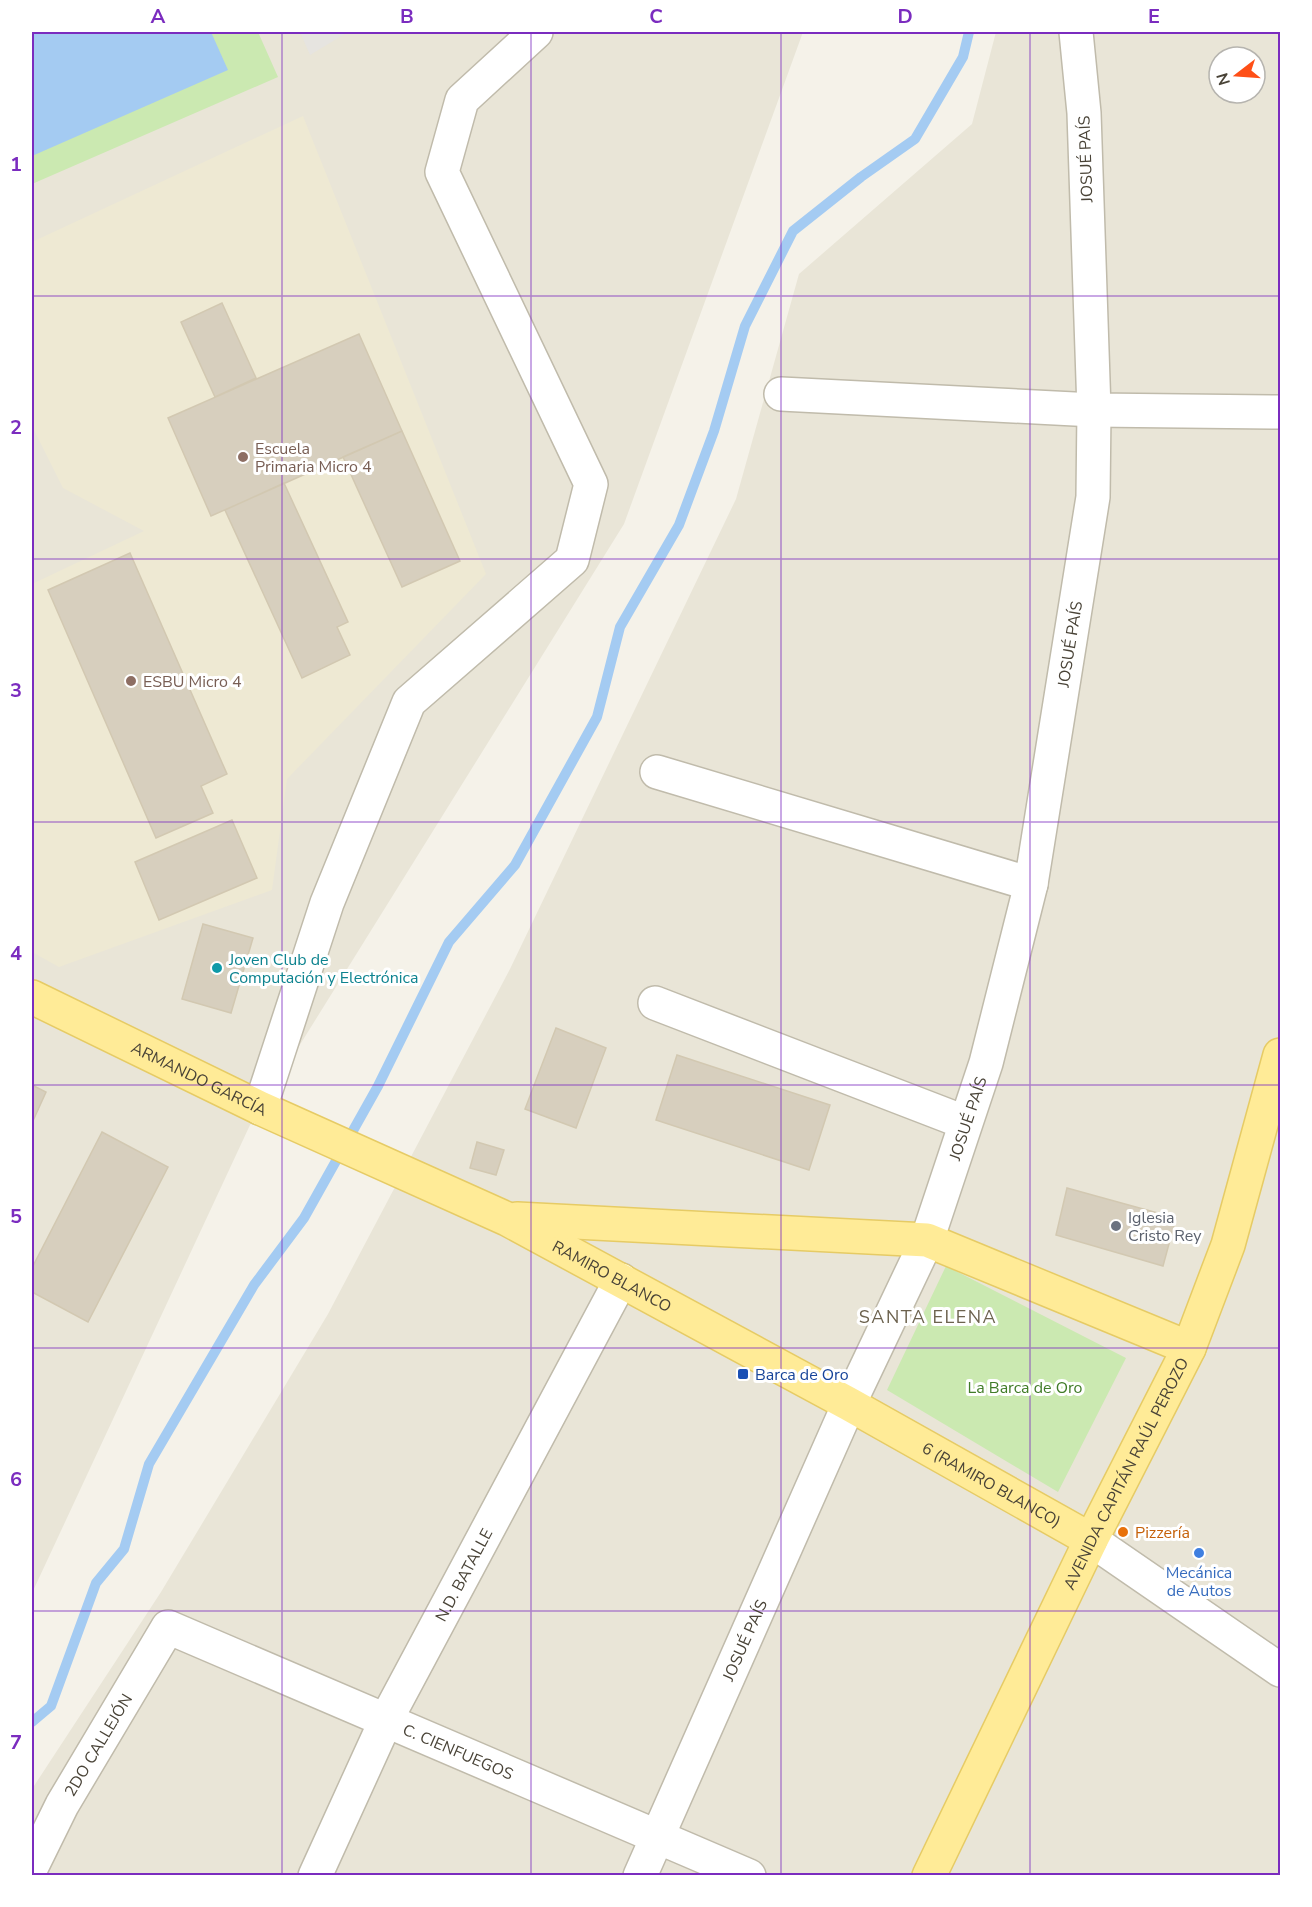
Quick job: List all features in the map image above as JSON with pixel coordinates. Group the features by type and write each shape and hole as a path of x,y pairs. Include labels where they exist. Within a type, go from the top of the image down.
{"main road":[{"name":"ARMANDO GARCÍA","path":"32,997 260,1108 369,1156"},
{"name":"AVENIDA CAPITÁN RAÚL PEROZO","path":"929,1875 1091,1540 1189,1348 1228,1245 1281,1055"},
{"name":"RAMIRO BLANCO","path":"369,1156 507,1219 849,1404"},
{"path":"507,1219 927,1240 1189,1348"},
{"name":"6 (RAMIRO BLANCO)","path":"849,1404 1091,1540"}],"street":[{"path":"260,1108 327,903 409,702 572,560 591,484 442,172 462,100 536,32"},
{"name":"JOSUÉ PAÍS","path":"640,1875 849,1404 927,1240 964,1122 986,1063 1031,884 1093,497 1094,410 1084,113 1076,32"},
{"path":"781,394 1094,410 1281,412"},
{"path":"657,772 1031,884"},
{"path":"655,1004 964,1122"},
{"name":"N.D. BATALLE","path":"315,1875 387,1718 621,1280"},
{"name":"6 (RAMIRO BLANCO)","path":"1091,1540 1281,1670"},
{"name":"C. CIENFUEGOS","path":"168,1627 387,1718 749,1875"},
{"name":"2DO CALLEJÓN","path":"32,1866 62,1805 168,1627"}],"shaded area":[{"path":"32,32 803,32 624,524 250,1125 32,1593"},
{"path":"300,32 348,32 310,55"},
{"path":"996,32 1280,32 1280,1875 32,1876 32,1789 161,1592 328,1314 510,969 736,499 799,274 972,124"},
{"name":"Escuela Primaria Micro 4","path":"303,116 486,574 287,779 272,890 59,967 32,952 32,584 144,531 63,488 32,426 32,242"}],"green space":[{"path":"32,32 258,32 278,77 32,184"},
{"name":"La Barca de Oro","path":"946,1266 1126,1358 1058,1492 887,1390"}],"water":[{"path":"32,32 211,32 228,70 32,156"}],"building":[{"path":"222,303 256,378 215,397 181,322"},
{"path":"359,334 402,431 211,516 168,418"},
{"path":"402,431 460,561 402,587 343,457"},
{"path":"284,483 348,622 337,627 350,655 302,678 225,510"},
{"path":"130,553 227,774 201,786 213,813 156,838 48,590"},
{"path":"232,820 257,878 159,920 135,862"},
{"name":"Joven Club de Computación y Electrónica","path":"203,924 253,938 231,1013 182,999"},
{"path":"556,1028 606,1048 576,1128 525,1109"},
{"path":"677,1055 830,1105 809,1170 656,1120"},
{"path":"32,1085 46,1092 32,1123"},
{"path":"102,1132 168,1167 88,1322 32,1292 32,1268"},
{"path":"477,1142 504,1150 496,1175 470,1168"},
{"name":"Iglesia Cristo Rey","path":"1067,1188 1176,1218 1163,1266 1056,1235"}],"waterway":[{"path":"32,1722 51,1706 96,1583 124,1549 149,1464 254,1285 304,1218 378,1086 449,942 515,865 597,717 620,627 679,525 714,431 745,326 793,231 861,177 915,139 963,57 969,32"}],"place":[{"name":"Escuela Primaria Micro 4","path":"243,457"},
{"name":"ESBU Micro 4","path":"131,681"},
{"name":"Joven Club de Computación y Electrónica","path":"217,968"},
{"name":"Iglesia Cristo Rey","path":"1116,1226"},
{"name":"Barca de Oro","path":"743,1374"},
{"name":"Pizzería","path":"1123,1532"},
{"name":"Mecánica de Autos","path":"1199,1553"}],"district":[{"name":"SANTA ELENA","path":"928,1317"}]}
